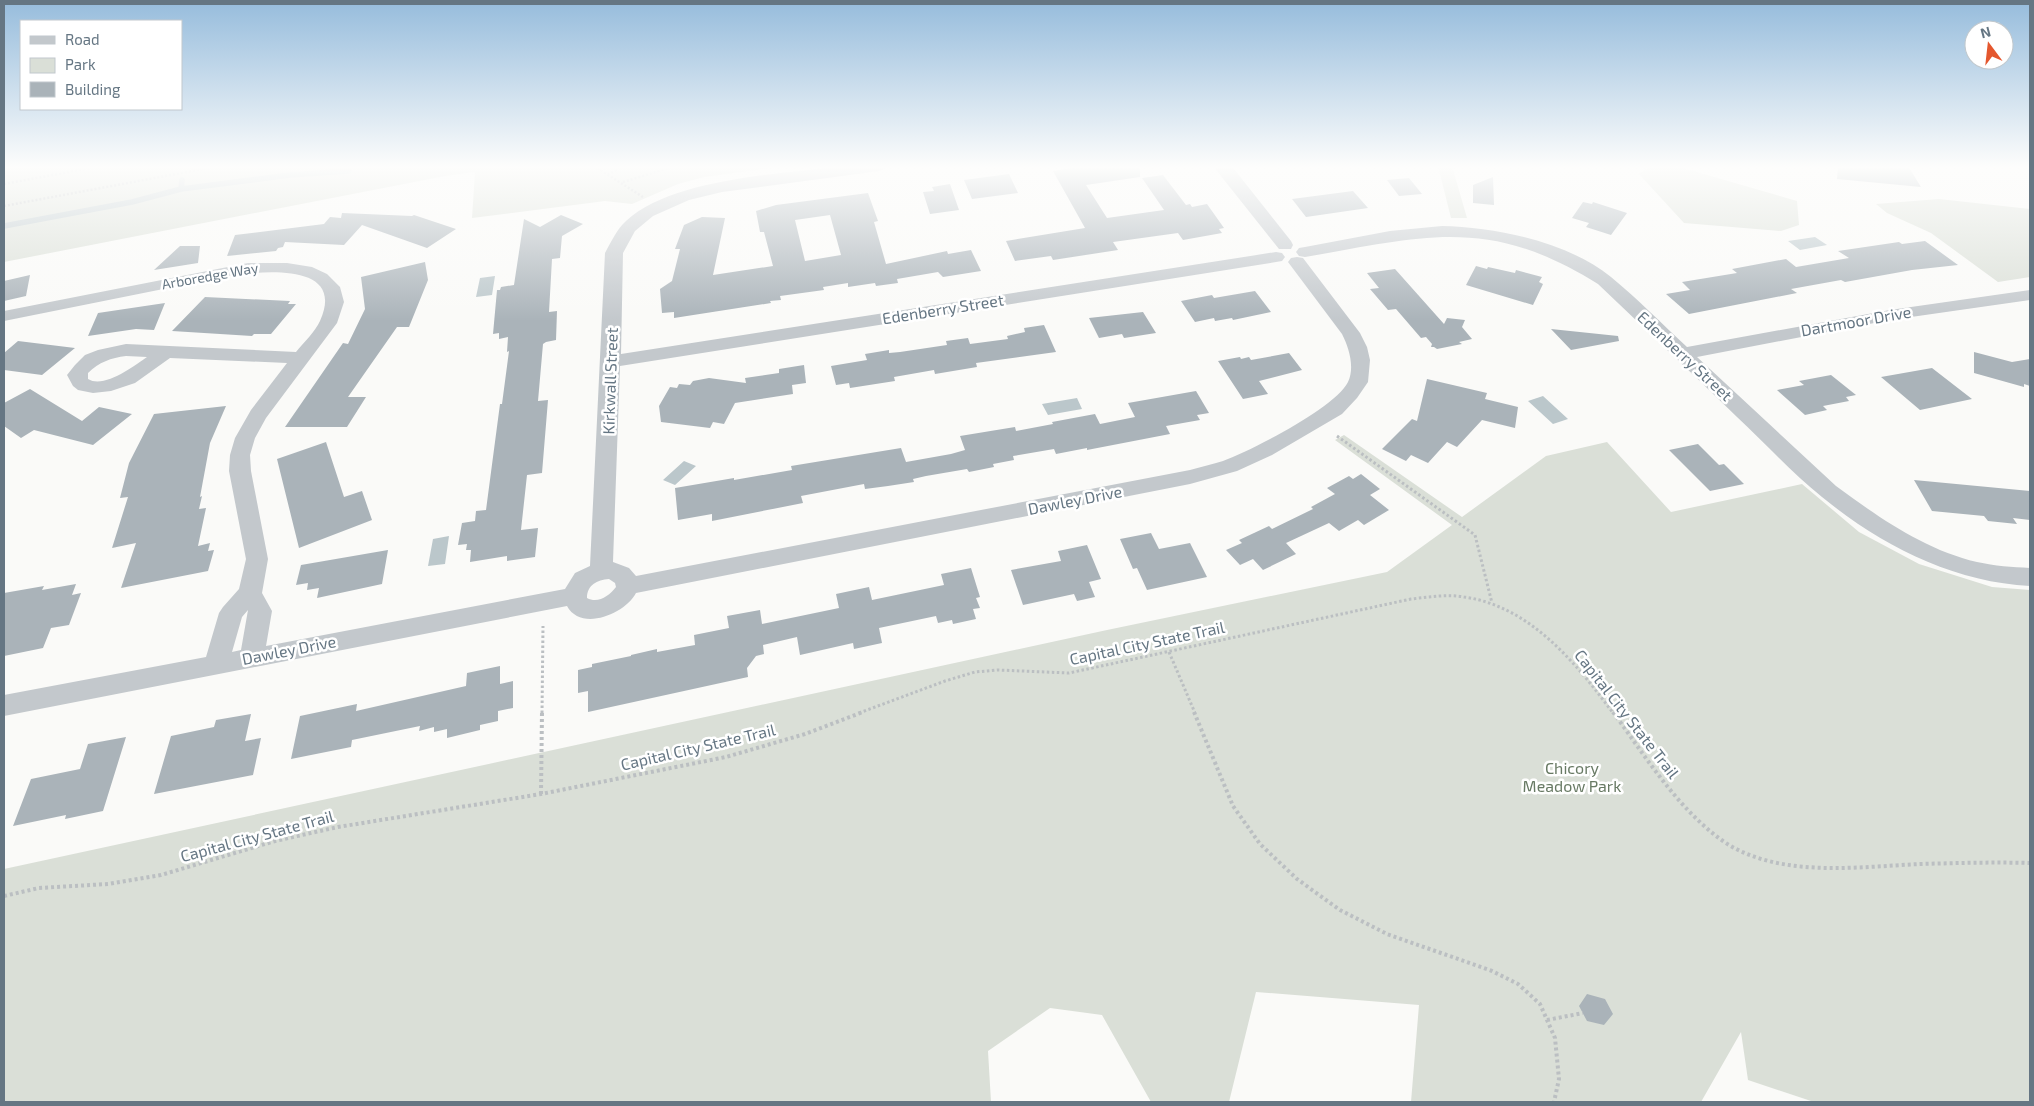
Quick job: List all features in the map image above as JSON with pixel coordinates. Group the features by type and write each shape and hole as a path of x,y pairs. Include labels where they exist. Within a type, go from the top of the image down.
{"street":[{"name":"Kirkwall Street","path":"601,571 614,253 622,238 638,218"},
{"path":"1258,218 1280,251 1295,246 1301,257"},
{"name":"Edenberry Street","path":"1301,257 1414,234 1441,231 1473,232 1502,237 1556,253 1582,265 1604,280 1828,491 1882,530 1916,548 1961,565 1996,574 2030,577"},
{"name":"Edenberry Street","path":"611,361 1280,251"},
{"name":"Dawley Drive","path":"628,586 1190,477 1230,466 1265,450 1335,409 1350,394 1360,374 1358,347 1352,333 1301,257"},
{"name":"Arboredge Way","path":"4,316 233,270 262,266 289,267 310,272 330,286 336,297 335,310 328,323 258,414 245,438 240,455 240,470 257,552 250,593"},
{"name":"Dartmoor Drive","path":"1683,354 1890,315 2030,295"},
{"path":"165,352 302,358"},
{"path":"601,571 617,572 627,580 628,586 622,599 597,610 581,607 576,602 574,596 581,580 601,571"},
{"path":"216,664 231,613 250,593 260,611 252,657"},
{"name":"Dawley Drive","path":"4,706 574,596"}],"path":[{"path":"1338,436 1475,535 1492,603"},
{"name":"Capital City State Trail","path":"4,896 39,888 108,884 161,875 275,841 338,827 541,794 726,757 768,746 945,681 975,672 998,670 1069,673 1411,599 1445,595 1468,597 1492,603 1516,613 1535,627 1573,662 1665,782 1692,814 1714,834 1740,850 1769,861 1807,868 2030,863"},
{"path":"541,794 543,626"},
{"path":"1169,652 1233,806 1260,844 1297,879 1340,910 1387,934 1492,972 1518,984 1540,1004 1555,1038 1560,1079 1554,1102"},
{"path":"1547,1020 1583,1013"}],"green space":[{"path":"4,218 232,218 4,262"},
{"path":"1679,218 1798,218 1799,225 1781,231 1684,223"},
{"path":"1897,218 2030,218 2030,277 1998,282 1931,233"},
{"name":"Chicory Meadow Park","path":"1344,435 1462,517 1546,456 1607,442 1671,512 1802,484 1859,532 1919,564 1992,587 2030,590 2030,1102 1814,1102 1748,1080 1741,1032 1701,1102 1411,1102 1419,1005 1256,992 1229,1102 1151,1102 1102,1015 1050,1008 988,1051 991,1102 4,1102 4,869 1107,630 1387,572 1452,525 1335,440"}],"shaded area":[{"path":"1815,237 1827,245 1800,250 1788,241"},
{"path":"495,276 492,295 476,297 480,278"},
{"path":"1543,396 1568,419 1553,424 1528,401"},
{"path":"1077,398 1082,409 1048,415 1042,404"},
{"path":"684,461 696,466 675,485 663,480"},
{"path":"449,536 445,564 428,566 433,539"}],"building":[{"path":"329,218 422,218 456,229 427,248 362,225 344,245 285,242 283,247 278,248 276,251 227,256 235,235 324,224"},
{"path":"556,218 567,218 583,224 562,236 560,258 552,259 549,312 557,311 556,340 543,344 538,401 548,400 542,473 527,475 521,530 538,528 535,557 507,561 507,556 470,562 471,550 466,550 467,544 458,545 462,523 475,521 476,511 486,510 509,351 507,352 508,337 499,339 499,333 493,334 497,290 500,290 501,287 514,285 524,219 540,227"},
{"path":"701,218 725,218 713,275 773,266 764,232 760,232 757,218 812,218 795,220 805,261 841,255 831,218 877,218 878,221 874,222 886,264 947,251 948,254 971,250 981,271 943,277 938,272 897,279 898,283 876,286 875,283 848,287 848,283 823,287 824,290 780,296 781,300 770,301 771,303 674,318 674,312 662,313 660,289 672,281 680,249 675,249 684,225"},
{"path":"1079,218 1217,218 1224,228 1219,229 1222,233 1183,240 1178,233 1113,242 1118,250 1053,260 1051,256 1015,261 1006,241 1085,228"},
{"path":"1572,218 1624,218 1611,235 1586,227 1589,223"},
{"path":"1925,241 1958,265 1912,270 1845,282 1841,280 1791,289 1797,293 1689,314 1666,294 1690,290 1682,282 1737,273 1732,269 1786,259 1796,267 1849,258 1838,251 1899,242 1902,244"},
{"path":"180,246 200,246 198,263 154,270"},
{"path":"425,262 428,280 409,327 397,327 348,397 366,397 347,427 285,427 343,343 348,344 365,309 361,277"},
{"path":"1476,266 1515,273 1516,270 1542,277 1539,282 1543,284 1533,305 1466,285"},
{"path":"1395,269 1444,324 1447,318 1465,320 1462,327 1472,339 1459,342 1462,344 1437,349 1431,347 1432,344 1426,337 1421,338 1396,309 1388,310 1370,289 1379,288 1367,273"},
{"path":"30,275 26,296 4,301 4,281"},
{"path":"1255,291 1271,312 1233,320 1232,318 1215,321 1214,318 1195,322 1181,301 1212,295 1214,298"},
{"path":"205,297 290,301 288,304 296,304 271,334 254,334 252,336 172,331"},
{"path":"165,303 154,330 136,329 88,336 98,313"},
{"path":"1143,312 1156,333 1124,338 1122,334 1099,338 1089,318"},
{"path":"1044,325 1056,352 976,363 977,367 935,374 934,370 894,377 895,381 850,388 849,383 836,385 831,366 867,360 865,354 889,350 889,353 900,352 947,345 946,341 968,338 970,344 1008,339 1007,336 1025,332 1024,328"},
{"path":"1551,329 1618,336 1619,341 1571,350"},
{"path":"18,341 75,348 42,375 4,370 4,353"},
{"path":"1974,352 2012,362 2030,359 2030,386 2024,384 2024,387 1974,373"},
{"path":"1289,353 1302,370 1259,381 1268,394 1243,399 1218,361 1240,357 1241,359 1249,357 1251,360"},
{"path":"804,365 806,383 792,385 793,394 735,403 724,424 713,422 710,428 661,422 659,406 670,387 677,388 679,384 690,385 693,381 709,378 746,383 745,378 779,373 779,369"},
{"path":"1932,368 1972,399 1920,410 1881,377"},
{"path":"1831,375 1856,395 1846,397 1849,401 1823,406 1827,410 1805,415 1777,390 1804,385 1799,381"},
{"path":"1427,379 1487,393 1485,399 1518,407 1515,428 1482,420 1457,447 1447,442 1428,463 1411,455 1406,461 1382,449 1412,419 1417,421"},
{"path":"30,389 82,421 99,407 132,414 93,445 34,430 21,438 4,426 4,403"},
{"path":"1196,391 1209,413 1197,415 1200,420 1166,426 1170,434 1087,450 1087,448 1056,454 1054,449 1013,456 1014,460 993,464 994,467 969,472 967,469 926,476 913,479 914,482 865,489 864,484 801,496 803,503 712,521 712,514 678,520 675,488 792,470 791,466 901,448 906,462 951,454 965,450 960,436 1015,427 1016,431 1095,414 1100,424 1135,417 1128,403"},
{"path":"226,406 210,443 200,497 202,496 199,509 206,508 198,546 210,543 208,551 214,550 208,571 121,588 136,543 112,548 128,497 120,498 129,463 154,414"},
{"path":"326,442 344,497 362,491 372,520 299,548 277,459"},
{"path":"1698,444 1719,465 1724,464 1744,484 1710,491 1669,450"},
{"path":"1361,474 1380,489 1370,495 1389,510 1364,525 1358,520 1339,531 1329,523 1286,543 1296,554 1263,570 1253,559 1240,565 1226,550 1242,543 1239,540 1269,526 1272,529 1313,509 1311,507 1335,494 1327,488 1349,476 1353,479"},
{"path":"1914,480 2030,491 2030,520 2013,518 2017,524 1988,521 1984,516 1932,511"},
{"path":"1151,533 1159,549 1190,543 1207,577 1147,590 1137,568 1133,569 1120,539"},
{"path":"1087,545 1101,579 1089,582 1095,597 1077,601 1074,594 1023,605 1011,570 1061,561 1058,551"},
{"path":"388,550 382,584 317,598 319,588 307,590 308,583 296,585 301,565"},
{"path":"971,568 980,597 976,598 980,608 973,609 976,619 953,624 952,620 938,623 936,616 879,628 882,643 854,649 853,643 800,655 797,637 763,645 764,654 756,656 747,668 748,677 588,712 588,691 578,693 578,670 592,667 592,664 657,649 657,652 695,645 694,635 729,628 727,616 760,610 762,624 839,608 836,594 869,587 872,600 944,585 941,574"},
{"path":"76,584 72,595 81,593 69,625 51,628 43,648 4,656 4,593 44,586 42,590"},
{"path":"500,666 500,684 513,681 513,708 498,711 498,721 480,725 480,730 447,738 447,729 434,732 434,727 419,731 420,726 352,740 351,747 291,759 300,716 357,704 356,711 466,686 467,673"},
{"path":"251,714 245,741 261,738 253,775 154,794 171,736 214,727 216,720"},
{"path":"126,737 103,811 65,819 66,815 13,826 31,779 80,769 88,744"},
{"path":"1587,994 1605,999 1613,1014 1604,1025 1587,1021 1579,1006"}],"waterway":[{"path":"4,226 49,218"}]}
